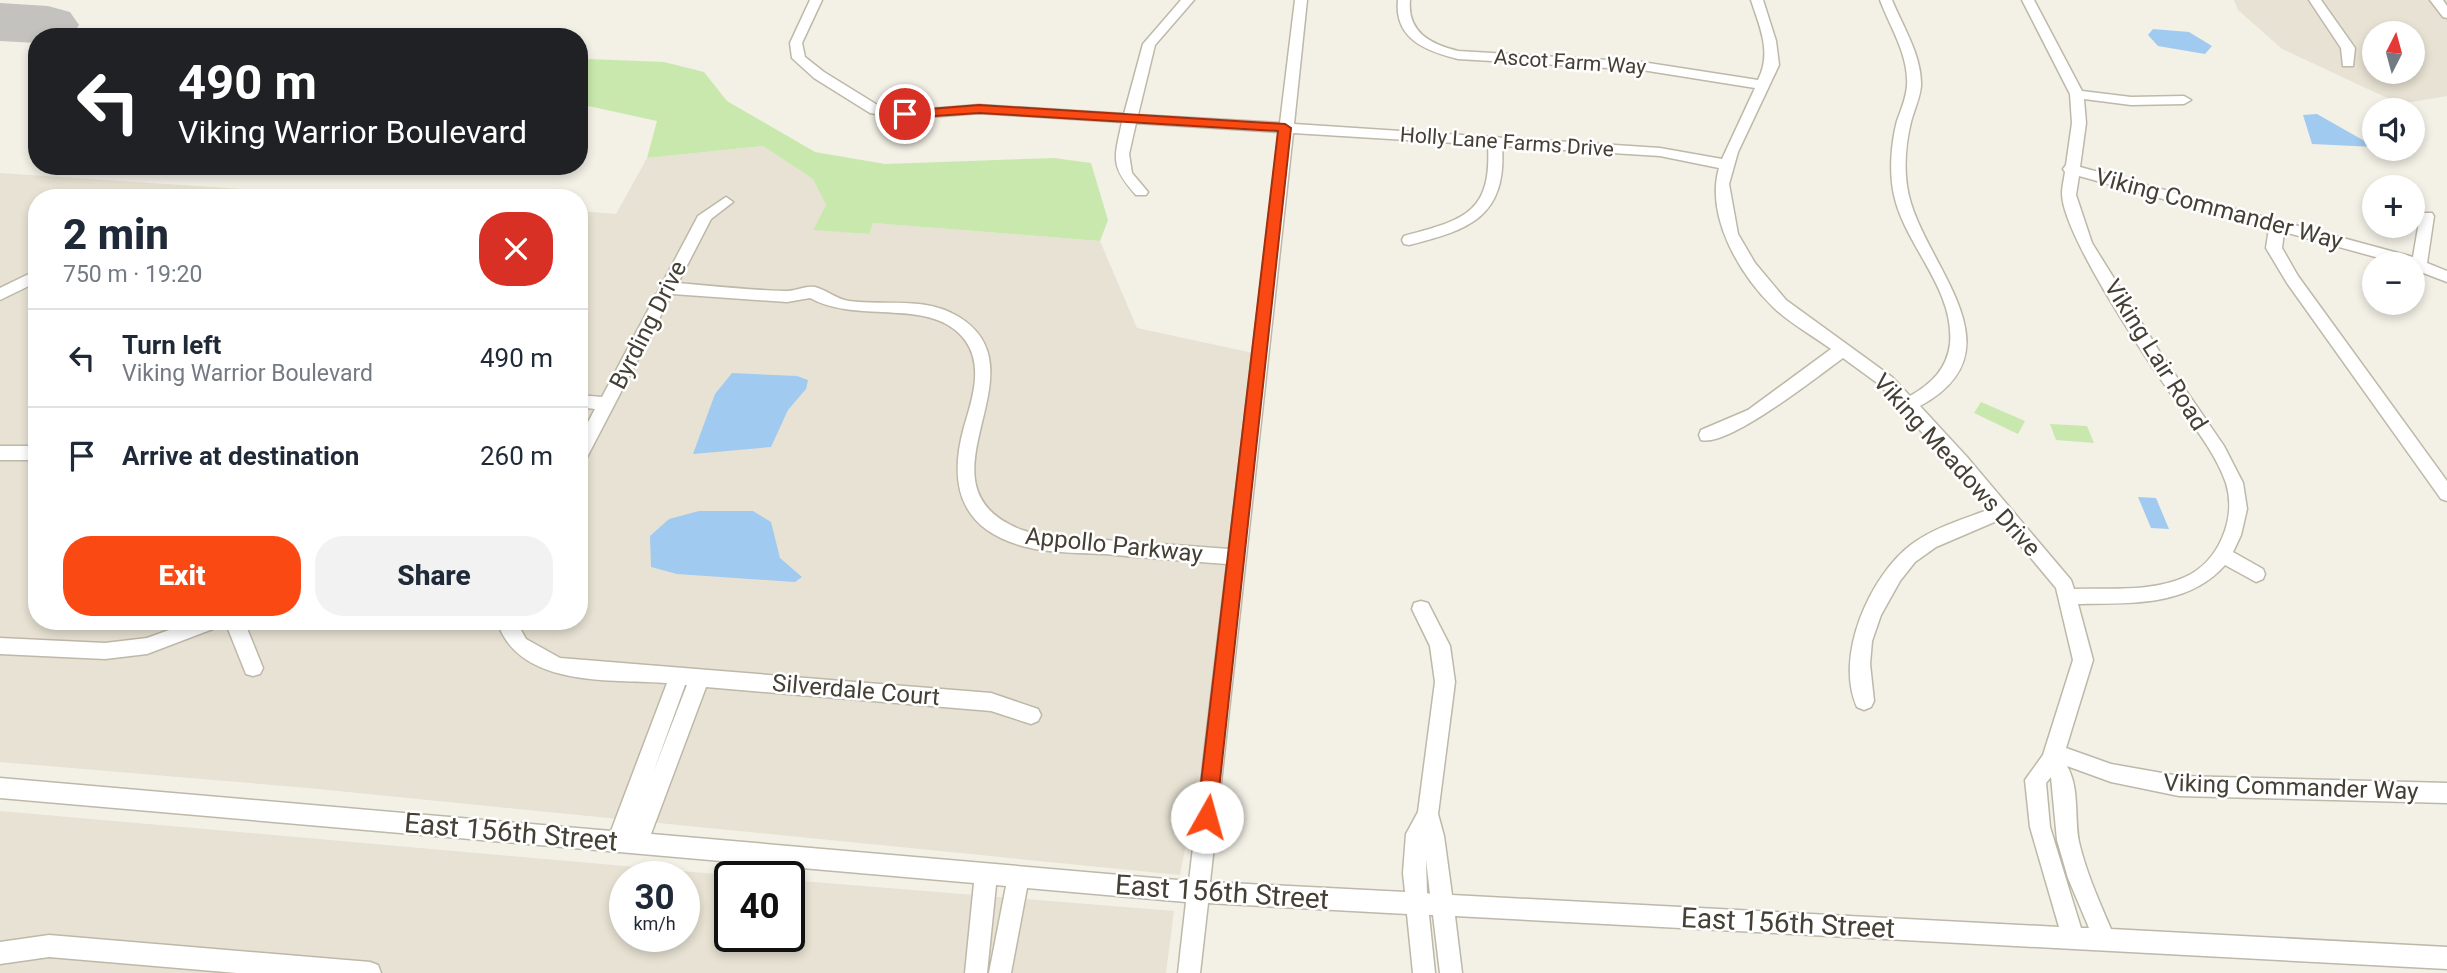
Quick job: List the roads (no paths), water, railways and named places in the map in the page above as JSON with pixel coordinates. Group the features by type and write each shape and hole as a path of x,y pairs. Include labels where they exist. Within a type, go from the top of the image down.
{"street":[{"name":"Holly Lane Farms Drive","path":"816,0 796,43 799,58 820,75 875,110 905,114 979,109 1660,152 1727,165"},
{"path":"1142,192 1125,174 1122,154 1130,119 1149,44 1188,0"},
{"name":"Viking Meadows Drive","path":"1757,0 1772,65 1727,165 1722,184 1731,234 1749,266 1780,304 1886,381 2064,585 2083,660 2053,757 2035,780 2040,827 2073,937"},
{"path":"1886,0 1909,52 1914,85 1902,130 1899,166 1903,204 1947,298 1959,340 1955,361 1936,391 1908,405"},
{"name":"Viking Lair Road","path":"2028,0 2077,94 2079,123 2070,169 2069,195 2085,243 2220,456 2238,497 2235,523 2223,555 2209,573 2189,584 2138,595 2068,597"},
{"path":"2315,0 2348,48 2348,63"},
{"path":"2436,0 2447,14"},
{"name":"Ascot Farm Way","path":"1403,4 1404,23 1410,33 1441,50 1486,57 1648,66 1761,85"},
{"path":"1189,973 1299,5"},
{"path":"2077,94 2131,100 2184,100"},
{"path":"1409,240 1448,231 1475,216 1492,195 1499,172 1494,142"},
{"name":"Viking Commander Way","path":"2070,169 2372,252"},
{"name":"Byrding Drive","path":"588,439 705,216 726,202"},
{"path":"2421,252 2427,216"},
{"path":"2277,226 2274,248 2292,279 2447,494"},
{"name":"Viking Commander Way","path":"2425,268 2447,277"},
{"path":"0,295 28,280"},
{"name":"Appollo Parkway","path":"667,288 787,298 812,292 826,302 911,307 935,313 956,323 972,338 984,359 985,379 964,462 963,479 971,502 999,528 1037,542 1236,557"},
{"path":"1707,435 1754,414 1842,350"},
{"path":"588,402 607,404"},
{"path":"0,453 28,453"},
{"path":"1864,701 1860,653 1864,636 1890,582 1910,556 1931,542 2002,512"},
{"path":"2223,555 2256,573"},
{"path":"1421,609 1440,646 1445,682 1428,814 1417,834 1416,903 1424,973"},
{"path":"0,646 105,651 147,646 192,630"},
{"path":"238,630 253,667"},
{"path":"510,630 514,640 535,658 560,666 679,676 628,842"},
{"name":"Silverdale Court","path":"679,676 991,702 1031,715"},
{"path":"628,842 701,677"},
{"path":"2053,757 2063,779 2068,840 2078,878 2104,939"},
{"name":"Viking Commander Way","path":"2053,757 2111,774 2179,786 2447,793"},
{"name":"East 156th Street","path":"0,788 1198,892 2073,937 2440,963"},
{"path":"1428,814 1436,838 1443,904 1450,934 1451,973"},
{"path":"976,973 986,875"},
{"path":"1000,973 1018,877"},
{"path":"0,953 62,946 370,973"}],"water":[{"path":"2153,29 2189,32 2212,46 2205,54 2158,46 2148,35"},
{"path":"2317,114 2362,140 2362,146 2312,144 2303,115"},
{"path":"732,373 797,376 808,380 806,389 788,410 771,447 693,454 715,394"},
{"path":"2138,497 2156,498 2169,529 2151,528"},
{"path":"699,511 753,511 771,522 780,558 802,577 795,582 677,574 651,567 650,536 669,519"}]}
